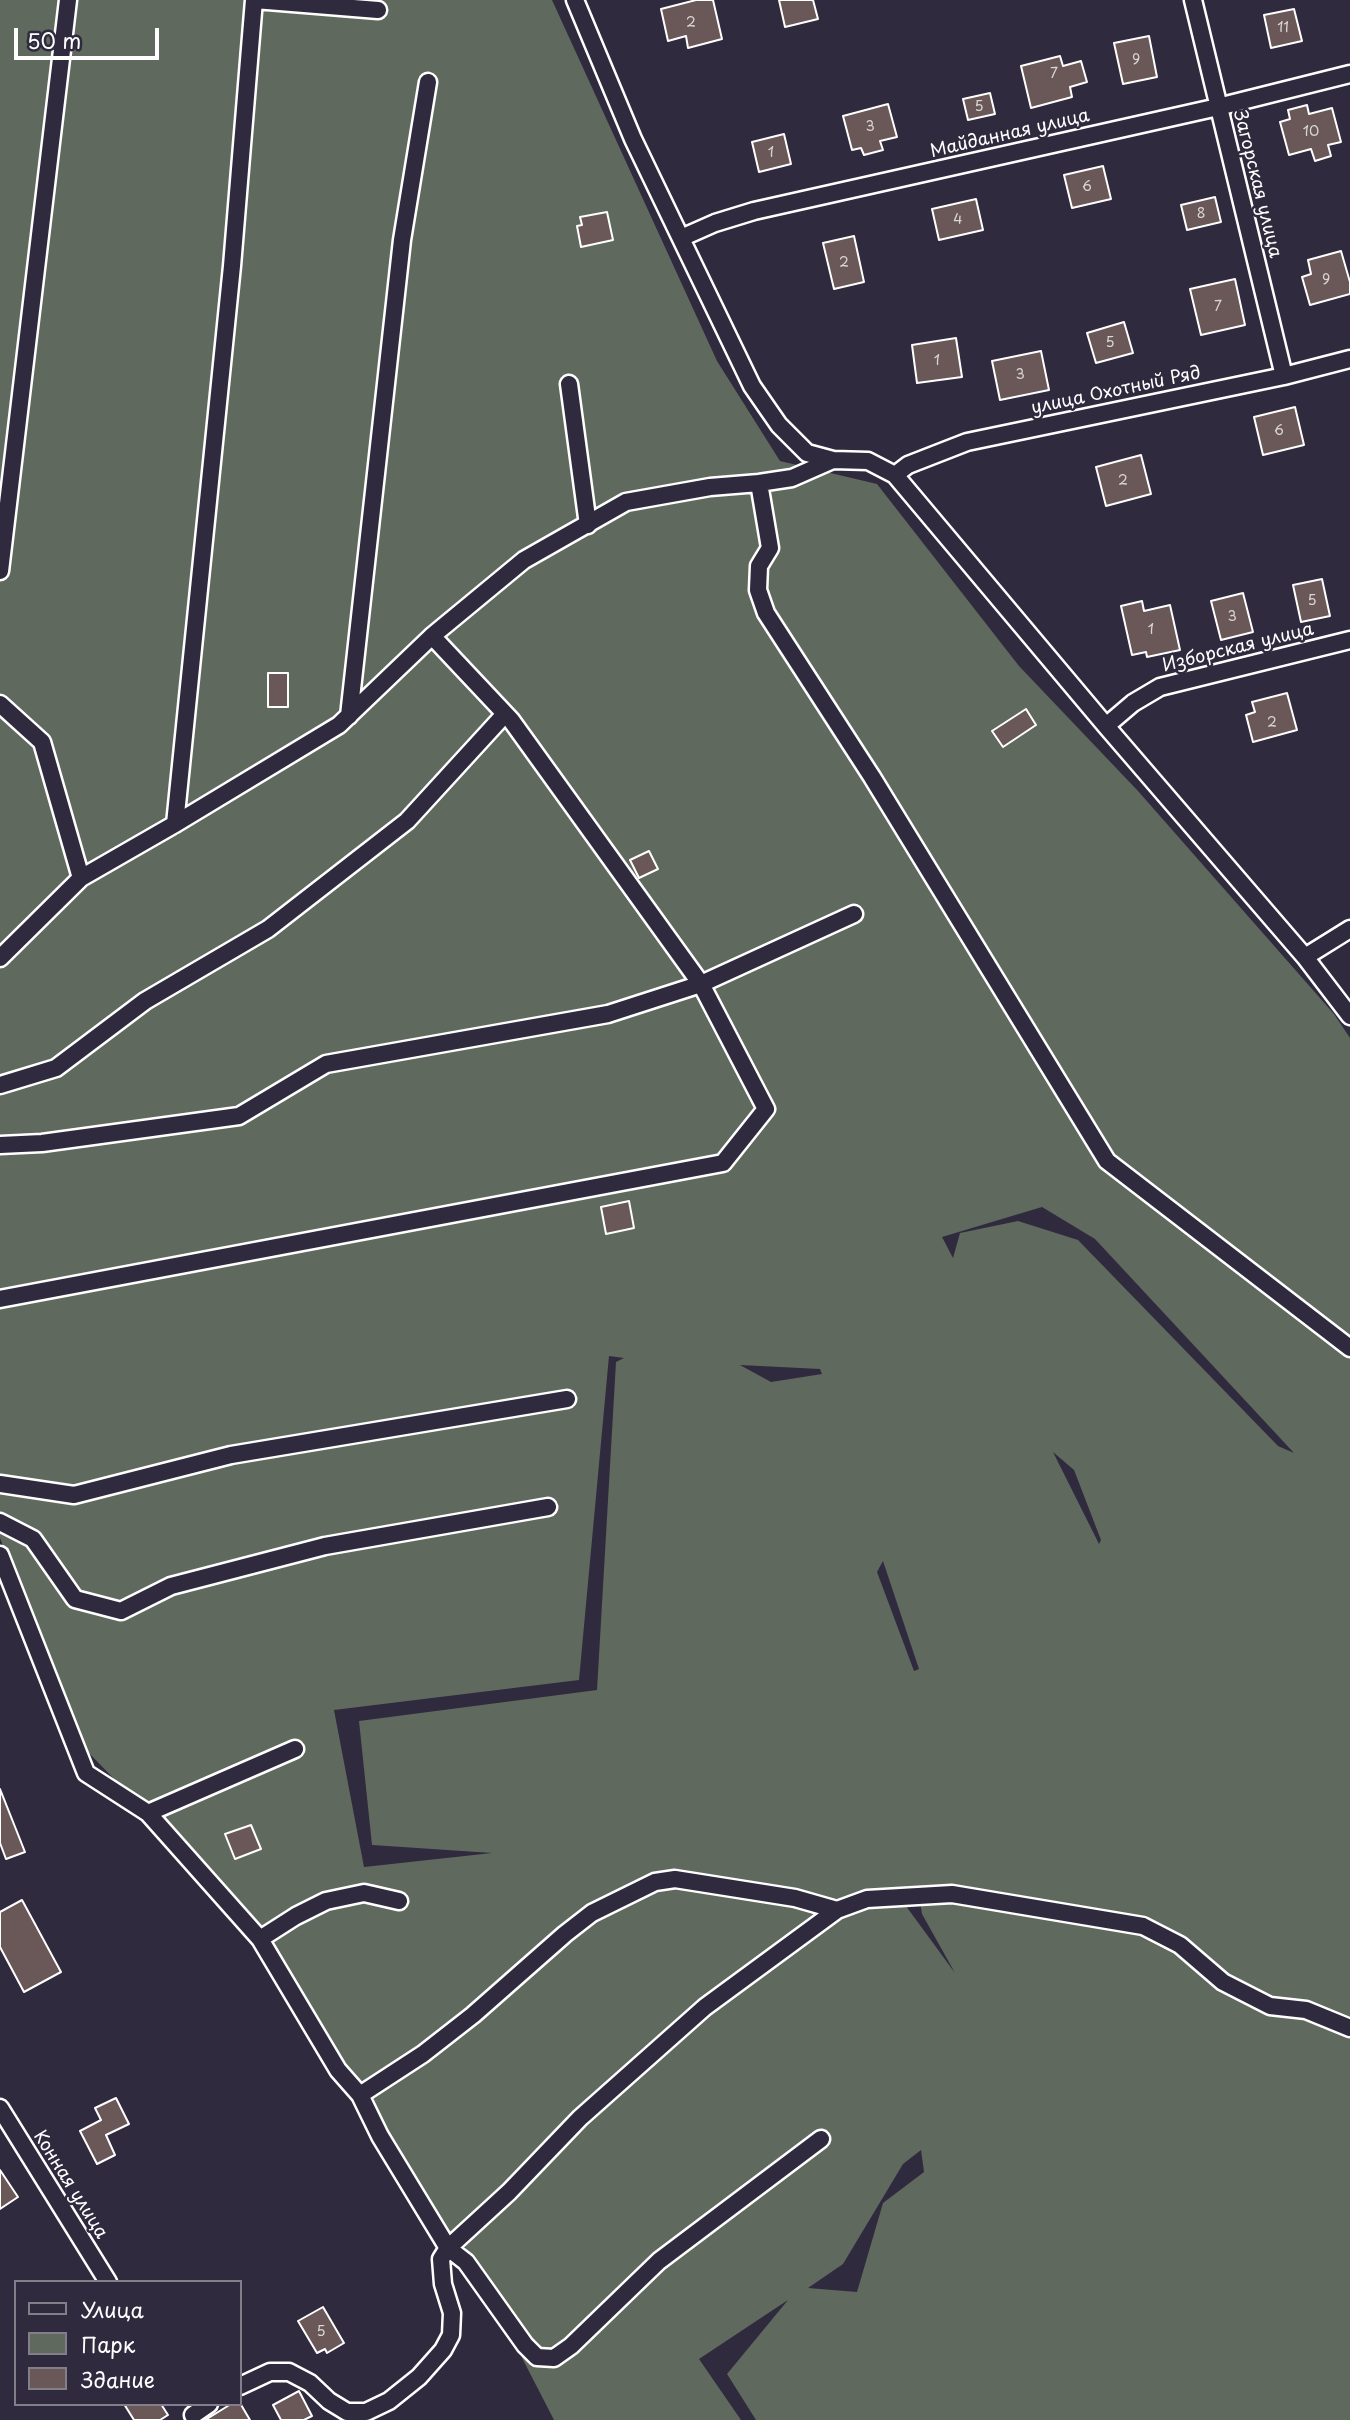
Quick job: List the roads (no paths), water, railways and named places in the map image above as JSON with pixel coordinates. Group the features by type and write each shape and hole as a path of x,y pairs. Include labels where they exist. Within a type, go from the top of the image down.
{"street":[{"path":"0,571 68,0"},
{"path":"175,824 232,266 254,0 378,10"},
{"path":"575,0 633,139 752,386 779,425 807,453 833,460 868,461 895,475 1305,957 1350,1016"},
{"name":"Загорская улица","path":"1193,0 1284,376"},
{"name":"Майданная улица","path":"681,238 715,223 754,211 1218,107 1350,74"},
{"path":"349,716 402,240 428,82"},
{"name":"улица Охотный Ряд","path":"895,475 908,465 967,442 1284,376 1350,359"},
{"path":"569,384 587,524"},
{"path":"0,958 81,877 339,725 432,636 524,560 626,502 710,487 792,478 833,460"},
{"path":"759,483 770,548 759,566 758,590 766,613 872,777 1107,1161 1350,1348"},
{"path":"0,1299 723,1163 766,1109 701,984 505,714 432,636"},
{"name":"Изборская улица","path":"1106,726 1133,703 1160,687 1350,640"},
{"path":"0,704 42,742 81,877"},
{"path":"0,1085 56,1068 145,1001 268,929 407,821 505,714"},
{"path":"0,1145 42,1143 239,1115 326,1065 608,1014 701,984 854,914"},
{"path":"1305,957 1350,929"},
{"path":"0,1484 74,1495 231,1455 567,1399"},
{"path":"0,1522 33,1539 75,1599 121,1611 171,1586 325,1546 548,1507"},
{"path":"0,1555 86,1773 148,1813 260,1939 338,2070 360,2095 380,2136 448,2248 466,2262 537,2357 554,2358 571,2346 659,2261 821,2139"},
{"path":"148,1813 295,1749"},
{"path":"360,2095 422,2054 473,2015 592,1913 655,1882 675,1879 795,1898 837,1910"},
{"path":"260,1939 326,1901 364,1892 399,1901"},
{"path":"242,2385 270,2372 289,2372 310,2383 329,2402 347,2412 366,2412 389,2401 419,2377 443,2350 451,2335 452,2313 443,2284 441,2259 448,2248 509,2192 580,2118 705,2007 837,1910 867,1899 952,1894 1143,1926 1180,1945 1223,1982 1270,2006 1306,2010 1350,2028"},
{"name":"Конная улица","path":"0,2108 107,2280"}]}
